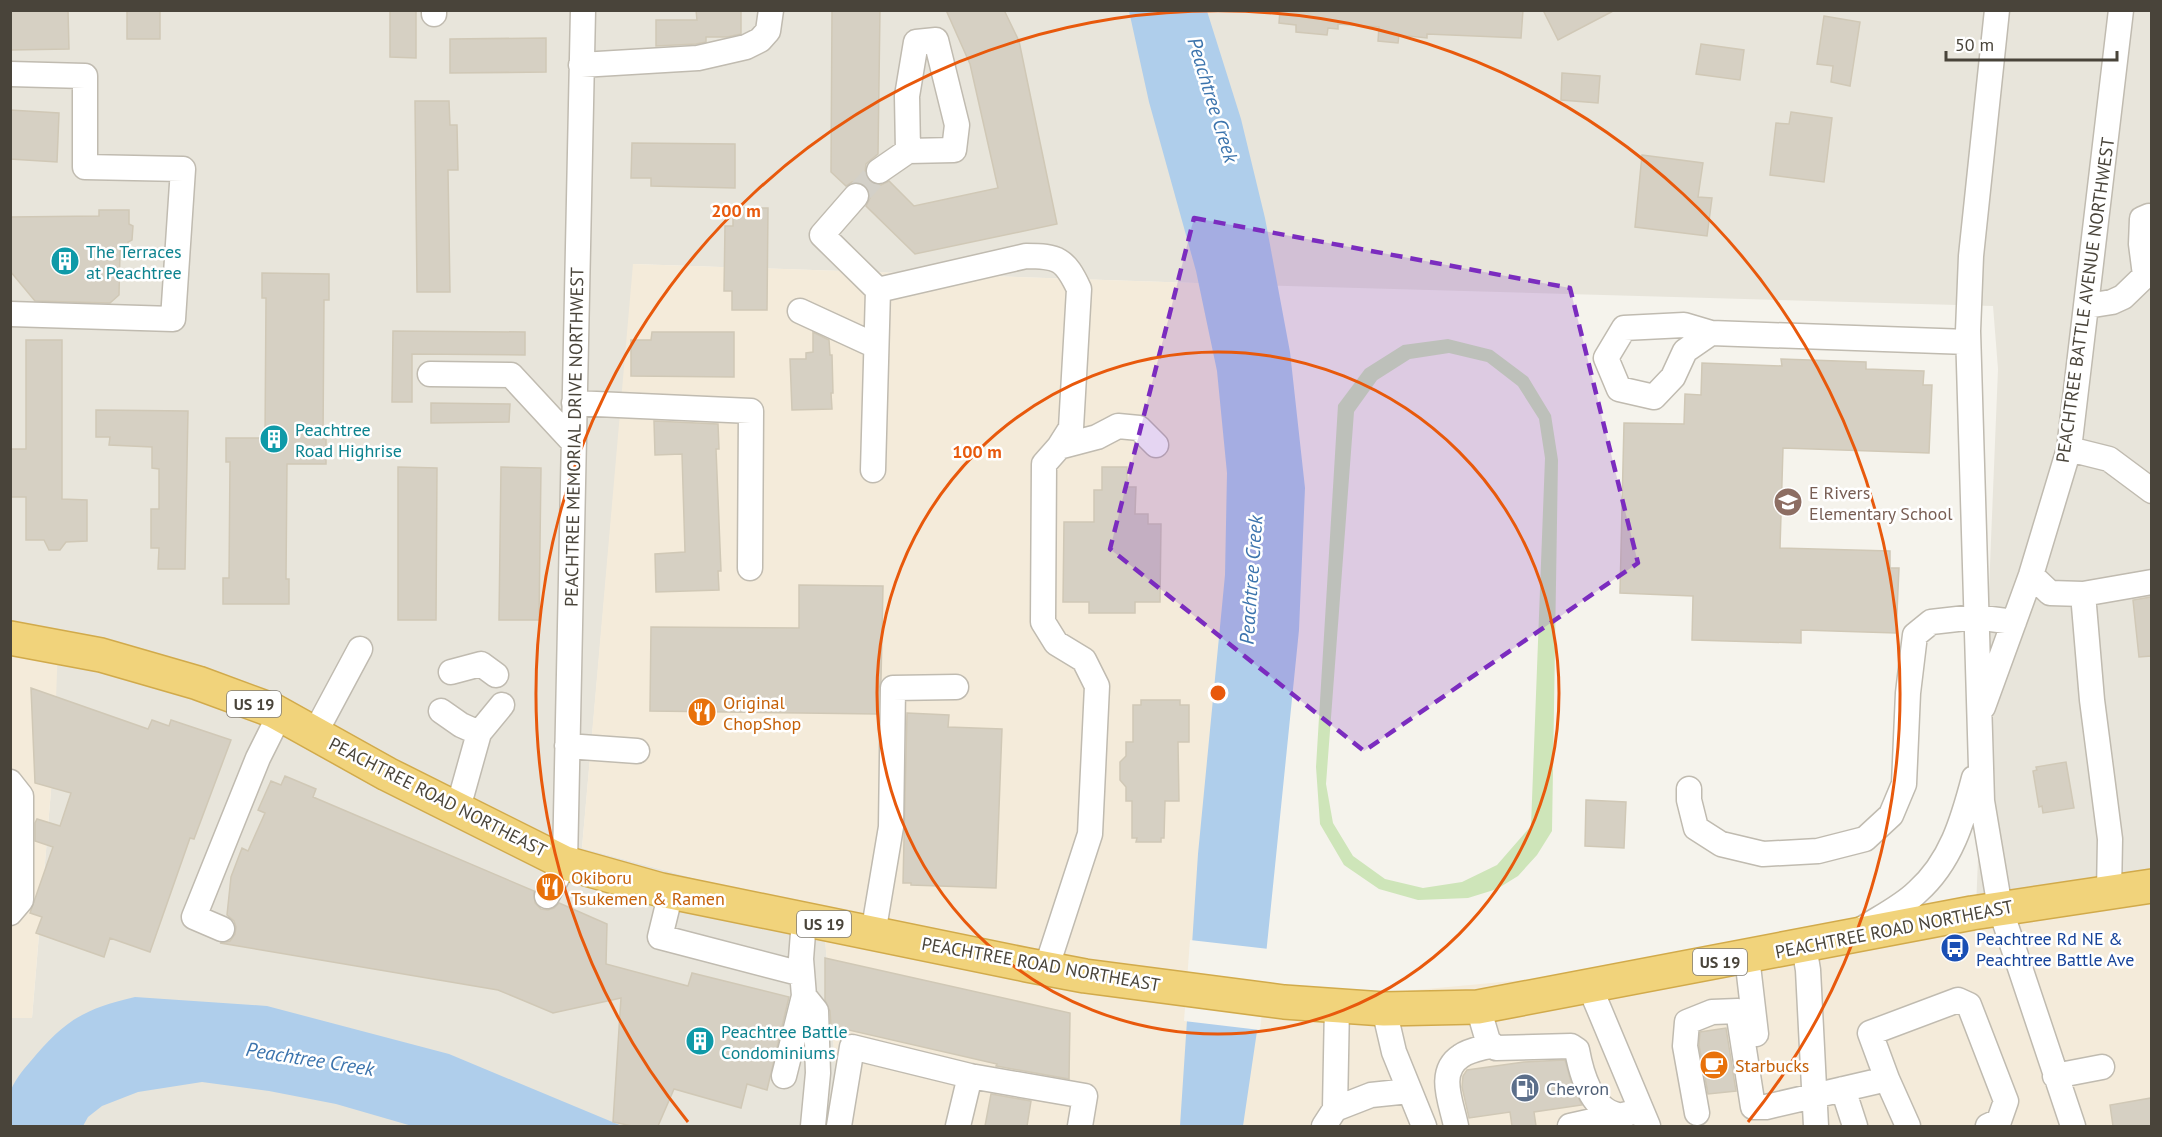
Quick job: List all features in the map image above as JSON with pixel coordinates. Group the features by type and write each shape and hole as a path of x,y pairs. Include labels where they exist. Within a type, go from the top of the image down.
{"highway":[{"name":"PEACHTREE ROAD NORTHEAST","path":"10,638 101,655 198,683 280,714 387,774 565,863 671,892 1046,969 1284,1002 1384,1009 1478,1007 2000,908 2151,886"}],"street":[{"name":"PEACHTREE MEMORIAL DRIVE NORTHWEST","path":"565,863 583,10"},
{"path":"581,65 698,58 746,47 760,40 768,31 771,10"},
{"name":"PEACHTREE BATTLE AVENUE NORTHWEST","path":"1997,10 1971,256 1968,342 1982,801 2000,908 2073,1126"},
{"name":"PEACHTREE BATTLE AVENUE NORTHWEST","path":"1978,721 2031,575 2069,449 2121,10"},
{"path":"10,74 85,76 86,167 183,169 173,319 10,314"},
{"path":"879,171 908,151"},
{"path":"856,196 822,236 878,290 873,470"},
{"path":"2087,306 2112,302 2122,297 2148,272 2141,244 2142,219 2151,217"},
{"path":"878,290 1026,256 1049,256 1069,268 1079,289 1071,428 1059,447 1044,464 1043,622 1056,643 1084,660 1097,686 1090,834 1046,969"},
{"path":"800,311 876,346"},
{"path":"1711,333 1968,342"},
{"path":"430,374 511,375 574,443"},
{"path":"574,403 751,411 750,568"},
{"path":"1059,447 1097,437 1118,426 1139,428 1156,445"},
{"path":"2069,449 2109,459 2151,491"},
{"path":"2031,575 2050,593 2083,594 2151,582"},
{"path":"2083,594 2092,700 2110,839 2109,892"},
{"path":"1689,789 1689,800 1696,828 1721,844 1763,854 1818,851 1865,839 1891,814 1904,784 1908,693 1915,635 1931,622 1975,617 2014,622"},
{"path":"315,733 360,649"},
{"path":"451,672 481,664 496,675"},
{"path":"873,934 891,827 894,688 956,687"},
{"path":"458,808 479,733 502,705"},
{"path":"441,711 479,733"},
{"path":"222,929 194,917 258,758 280,714"},
{"path":"567,746 638,751"},
{"name":"PEACHTREE BATTLE AVENUE NORTHWEST","path":"1851,936 1917,892 1947,856 1963,822 1980,756"},
{"path":"10,782 21,796 21,900 10,913"},
{"path":"547,896 565,863"},
{"path":"671,892 660,937 803,985 816,1011 818,1073 813,1126"},
{"path":"784,1076 803,985 801,959 804,920"},
{"path":"1804,946 1808,970 1816,1126"},
{"path":"1747,957 1760,1107"},
{"path":"1589,985 1636,1117"},
{"path":"1908,1126 1887,1079 1876,1030 1958,1000 1969,1005 2006,1101 1999,1121 1988,1126"},
{"path":"1330,1118 1337,1005"},
{"path":"1478,1007 1488,1041 1496,1048 1571,1046 1577,1050 1580,1067 1591,1094 1605,1109 1636,1117"},
{"path":"1384,1009 1394,1052 1424,1126"},
{"path":"1697,1113 1685,1046 1687,1022 1712,1012 1738,1011 1760,1107"},
{"path":"1456,1126 1446,1089 1450,1068 1461,1056 1492,1045"},
{"path":"839,1126 852,1047 970,1076 1085,1096 1080,1126"},
{"path":"2055,1076 2102,1067"},
{"path":"958,1126 970,1076"},
{"path":"1760,1107 1887,1079"},
{"path":"1843,1089 1855,1126"},
{"path":"1330,1118 1371,1095 1409,1091"},
{"path":"1570,1126 1636,1117"}],"highlighted area":[{"path":"1194,218 1570,288 1638,563 1364,751 1110,549"}],"shaded area":[{"path":"11,11 2151,11 2151,878 1976,908 1998,369 1993,306 1255,285 634,264 582,848 823,913 840,1126 11,1126 11,1018 32,1018 54,755 11,639"},
{"path":"633,264 1255,285 1201,982 1319,999 1629,970 2151,878 2151,1126 840,1126 823,913 582,848"},
{"path":"11,639 58,644 54,755 32,1018 11,1018"}],"green space":[{"path":"1448,339 1492,350 1528,377 1551,415 1558,460 1552,831 1537,855 1518,876 1497,889 1468,898 1418,900 1379,889 1344,865 1320,824 1316,767 1338,405 1365,369 1403,345","holes":["1449,353 1487,362 1518,386 1539,419 1545,458 1531,826 1497,865 1462,882 1423,888 1385,879 1353,856 1333,823 1326,784 1354,412 1377,380 1410,359"]}],"water":[{"name":"Peachtree Creek","path":"1129,11 1207,11 1241,119 1265,218 1290,352 1305,488 1299,630 1261,1004 1243,1126 1180,1126 1198,854 1225,575 1227,473 1217,371 1196,271 1149,102"},
{"name":"Peachtree Creek","path":"135,997 267,1006 449,1054 622,1126 412,1126 336,1104 269,1091 202,1082 138,1092 102,1106 88,1117 83,1126 11,1126 10,1094 15,1081 53,1036 88,1012"}],"pier":[{"path":"1190,940 1269,949 1260,1030 1184,1021"}],"building":[{"path":"10,10 68,10 69,49 10,50"},
{"path":"127,10 160,10 160,39 127,39"},
{"path":"390,10 416,10 416,58 390,57"},
{"path":"696,10 741,10 741,34 706,37 706,42 696,44 656,46 656,20 697,20"},
{"path":"832,10 880,10 878,154 866,164 865,173 873,184 881,185 889,181 914,206 998,188 970,64 946,10 1004,10 1019,41 1057,224 915,254 866,206 870,192 866,186 852,182 846,186 831,172"},
{"path":"1280,10 1523,10 1521,38 1427,34 1427,38 1399,35 1398,43 1378,41 1379,27 1338,24 1338,29 1328,28 1327,35 1296,32 1296,25 1279,23"},
{"path":"1543,10 1615,10 1558,40"},
{"path":"1824,16 1860,22 1850,86 1831,82 1833,66 1817,64"},
{"path":"546,38 546,72 450,73 450,39"},
{"path":"1701,44 1744,50 1740,80 1696,74"},
{"path":"1562,73 1600,76 1598,103 1561,100"},
{"path":"415,101 449,101 450,125 457,125 458,170 448,170 450,292 417,292"},
{"path":"10,110 59,113 57,162 10,159"},
{"path":"1791,112 1832,118 1824,182 1770,175 1776,123 1789,124"},
{"path":"632,143 735,144 735,188 651,186 651,178 631,178"},
{"path":"1642,155 1703,163 1698,197 1712,198 1707,236 1635,227"},
{"path":"733,208 768,208 767,310 732,310 732,291 724,291 725,226 733,226"},
{"name":"The Terraces at Peachtree","path":"99,210 129,210 129,224 133,226 128,251 120,251 119,295 110,303 35,301 10,271 10,217 99,216"},
{"name":"Peachtree Road Highrise","path":"262,273 329,274 329,300 324,300 323,439 326,439 326,464 287,464 286,579 289,579 289,604 223,604 223,578 229,578 230,462 226,462 226,438 265,438 266,298 262,298"},
{"path":"393,331 525,332 525,355 412,354 412,402 392,402"},
{"path":"652,332 734,332 734,377 631,376 631,340 651,340"},
{"path":"813,332 829,340 830,355 832,355 832,409 792,410 790,359 806,359 806,353 813,352"},
{"path":"26,340 62,340 62,499 87,500 87,541 66,542 60,550 49,550 44,540 26,540 26,497 10,497 10,449 26,449"},
{"path":"1781,359 1866,362 1866,369 1924,371 1923,385 1932,385 1929,453 1783,448 1780,548 1890,551 1890,568 1899,568 1896,633 1801,630 1801,643 1692,640 1693,596 1620,593 1624,423 1684,424 1685,394 1701,395 1702,363 1782,366"},
{"path":"431,403 510,404 509,422 431,423"},
{"path":"96,410 188,411 185,569 158,569 159,548 151,548 151,509 159,509 159,469 152,468 152,447 109,445 110,437 96,437"},
{"path":"654,421 718,424 719,449 716,449 721,571 718,571 719,590 656,592 655,554 685,552 682,454 655,455"},
{"path":"398,467 437,468 436,620 398,620"},
{"path":"501,467 541,468 539,620 499,620"},
{"path":"1102,467 1127,467 1127,487 1136,487 1135,514 1148,514 1148,524 1161,524 1160,602 1135,602 1135,613 1089,613 1089,602 1063,602 1064,522 1094,522 1094,490 1102,490"},
{"path":"799,585 883,586 878,714 650,711 651,627 799,628"},
{"path":"2151,597 2151,656 2139,657 2133,600"},
{"path":"31,688 148,729 152,720 169,726 171,720 231,740 194,839 190,838 150,952 110,938 104,957 36,933 42,917 30,913 53,847 35,841 35,823 37,819 60,826 71,793 35,783"},
{"path":"1141,700 1180,700 1180,705 1189,705 1189,742 1178,742 1179,801 1165,801 1164,838 1161,838 1161,842 1136,842 1137,838 1132,838 1132,801 1126,801 1126,787 1120,780 1120,762 1126,756 1126,742 1133,742 1133,705 1141,705"},
{"path":"907,713 949,715 948,727 1002,729 996,888 903,883"},
{"path":"2066,762 2074,808 2043,813 2042,806 2039,807 2033,771 2037,770 2036,767"},
{"path":"285,776 316,789 313,797 534,891 535,903 541,909 554,908 559,903 607,924 606,964 688,986 692,973 789,997 767,1090 747,1084 741,1108 674,1089 658,1126 632,1126 613,1122 621,998 553,1013 498,990 220,943 230,941 235,934 234,921 227,915 231,877 242,848 248,851 265,813 258,810 271,781 281,785"},
{"path":"1586,800 1626,802 1624,848 1585,846"},
{"path":"825,958 1070,1013 1069,1079 996,1066 997,1064 831,1026 830,1011 825,1000"},
{"path":"1726,1028 1736,1091 1708,1094 1699,1045 1700,1032"},
{"path":"1565,1060 1572,1085 1582,1105 1534,1112 1536,1126 1512,1126 1510,1112 1469,1118 1462,1087 1463,1076 1467,1070 1524,1062"},
{"path":"991,1094 1031,1101 1027,1126 985,1126"},
{"path":"2151,1098 2151,1126 2113,1126 2110,1105"}],"tunnel":[{"path":"856,196 879,171"}],"place":[{"name":"The Terraces at Peachtree","path":"65,261"},
{"name":"Peachtree Road Highrise","path":"274,439"},
{"name":"E Rivers Elementary School","path":"1788,502"},
{"name":"Original ChopShop","path":"702,712"},
{"name":"Okiboru Tsukemen & Ramen","path":"550,887"},
{"name":"Peachtree Rd NE & Peachtree Battle Ave","path":"1955,948"},
{"name":"Peachtree Battle Condominiums","path":"700,1041"},
{"name":"Starbucks","path":"1714,1065"},
{"name":"Chevron","path":"1525,1088"}]}
